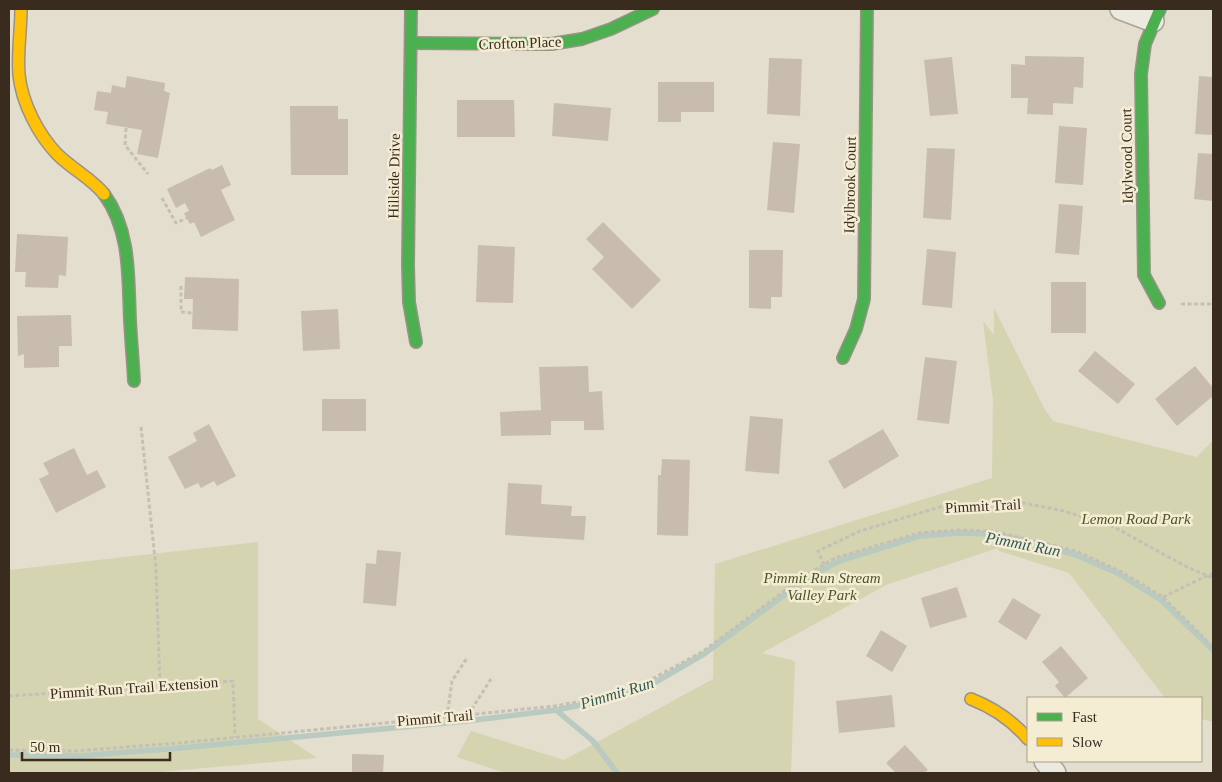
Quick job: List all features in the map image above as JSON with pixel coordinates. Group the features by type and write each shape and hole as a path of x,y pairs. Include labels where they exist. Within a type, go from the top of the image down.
{"street":[{"path":"21,9 14,73 23,93 45,137 63,160 98,186 108,199 125,240 128,254 134,380"},
{"name":"Hillside Drive","path":"411,9 408,274 409,302 416,342"},
{"name":"Crofton Place","path":"410,43 550,44 582,39 612,29 653,9"},
{"name":"Idylbrook Court","path":"842,358 861,318 864,299 867,9"},
{"path":"1121,9 1156,15"},
{"name":"Idylwood Court","path":"1156,15 1145,44 1141,74 1144,275 1159,303"},
{"path":"971,699 1000,712 1017,725 1027,738"},
{"path":"1046,762 1055,773"}],"path":[{"path":"126,128 125,145 148,174"},
{"path":"162,198 176,223 186,218"},
{"path":"181,286 181,312 192,313"},
{"path":"1159,303 1213,304"},
{"path":"141,427 156,568 160,687"},
{"name":"Pimmit Trail","path":"824,565 818,552 860,531 940,507 1019,502 1064,511 1114,527 1187,567 1213,578"},
{"name":"Pimmit Trail","path":"9,750 75,751 447,717 555,706 588,700 629,689 702,652 806,575 835,558 919,533 958,530 993,531 1076,551 1120,571 1163,597 1213,646"},
{"path":"1163,597 1213,573"},
{"path":"447,717 452,681 466,658"},
{"path":"467,715 491,679"},
{"name":"Pimmit Run Trail Extension","path":"9,696 233,681 235,737"}],"green space":[{"path":"994,308 1044,408 1053,421 1197,457 1213,440 1213,722 1202,719 1202,697 1164,697 1069,573 999,551 998,548 886,585 762,653 795,661 791,773 505,773 457,757 471,731 564,760 713,679 715,564 992,478 993,400 983,321 994,335"},
{"path":"258,542 258,719 317,758 149,773 9,773 9,570"}],"building":[{"path":"1025,56 1084,57 1083,88 1074,87 1073,104 1053,103 1053,115 1027,114 1028,98 1011,98 1011,64 1025,65"},
{"path":"952,57 958,114 930,116 924,60"},
{"path":"769,58 802,59 800,116 767,114"},
{"path":"127,76 165,83 164,91 170,93 158,158 137,154 142,130 106,124 108,112 94,110 97,91 111,93 112,85 125,88"},
{"path":"1199,76 1213,77 1213,135 1195,134"},
{"path":"658,82 714,82 714,112 681,112 681,122 658,122"},
{"path":"457,100 514,100 515,137 457,137"},
{"path":"554,103 611,108 608,141 552,136"},
{"path":"290,106 338,106 338,119 348,119 348,175 291,175"},
{"path":"1059,126 1087,128 1083,185 1055,183"},
{"path":"773,142 800,144 794,213 767,210"},
{"path":"927,148 955,149 951,220 923,218"},
{"path":"1198,153 1213,154 1213,201 1194,199"},
{"path":"222,165 231,185 221,190 235,220 201,237 194,222 190,224 184,213 189,211 185,203 176,208 167,189 210,168 212,170"},
{"path":"1059,204 1083,206 1079,255 1055,253"},
{"path":"603,222 661,280 632,309 592,269 604,257 586,239"},
{"path":"17,234 68,237 66,276 59,275 58,288 25,287 26,272 15,272"},
{"path":"478,245 515,247 513,303 476,302"},
{"path":"927,249 956,252 952,308 922,305"},
{"path":"749,250 783,250 782,297 771,297 771,309 749,308"},
{"path":"185,277 239,279 238,331 192,329 193,299 184,299"},
{"path":"1051,282 1086,282 1086,333 1051,333"},
{"path":"338,309 340,349 303,351 301,311"},
{"path":"71,315 72,346 59,346 59,367 24,368 24,354 18,356 17,316"},
{"path":"1095,351 1135,384 1118,404 1078,371"},
{"path":"925,357 957,361 949,424 917,420"},
{"path":"588,366 589,392 602,391 604,430 584,430 584,421 551,421 551,435 501,436 500,412 541,410 539,367"},
{"path":"1195,366 1213,388 1213,396 1177,426 1155,399"},
{"path":"322,399 366,399 366,431 322,431"},
{"path":"750,416 783,419 779,474 745,471"},
{"path":"209,424 236,476 217,486 214,481 201,488 198,483 185,489 168,457 197,441 193,433"},
{"path":"883,429 899,456 844,489 828,461"},
{"path":"74,448 87,475 97,470 106,487 56,513 39,479 49,474 43,463"},
{"path":"662,459 690,460 688,536 657,535 658,475 661,475"},
{"path":"508,483 542,485 541,504 572,506 571,516 586,516 584,540 505,535"},
{"path":"377,550 401,552 396,606 363,603 366,563 376,564"},
{"path":"957,587 967,617 930,628 921,598"},
{"path":"1013,598 1041,615 1026,640 998,622"},
{"path":"881,630 907,646 892,672 866,656"},
{"path":"1061,646 1088,678 1064,697 1055,686 1059,682 1042,662"},
{"path":"892,695 895,727 839,733 836,701"},
{"path":"905,745 928,770 924,773 896,773 886,763"},
{"path":"352,754 384,755 383,773 352,773"}],"waterway":[{"name":"Pimmit Run","path":"9,755 78,756 180,748 467,721 556,710 596,702 630,693 654,683 704,654 809,577 839,561 920,536 959,533 993,534 1035,543 1076,555 1119,574 1161,600 1213,650"},
{"path":"556,710 593,741 617,773"}],"traffic: fast":[{"path":"411,9 408,265 409,302 416,342"},
{"path":"411,43 551,44 582,39 611,29 653,9"},
{"path":"843,358 856,329 864,299 867,9"},
{"path":"1159,303 1144,275 1141,74 1145,44 1160,9"},
{"path":"104,194 113,208 124,239 128,271 134,381"}],"traffic: slow":[{"path":"21,9 18,58 19,75 27,107 37,128 57,154 104,194"},
{"path":"971,699 1002,715 1027,738"}],"park label":[{"name":"Lemon Road Park","path":"1136,519"},
{"name":"Pimmit Run Stream Valley Park","path":"822,586"}]}
